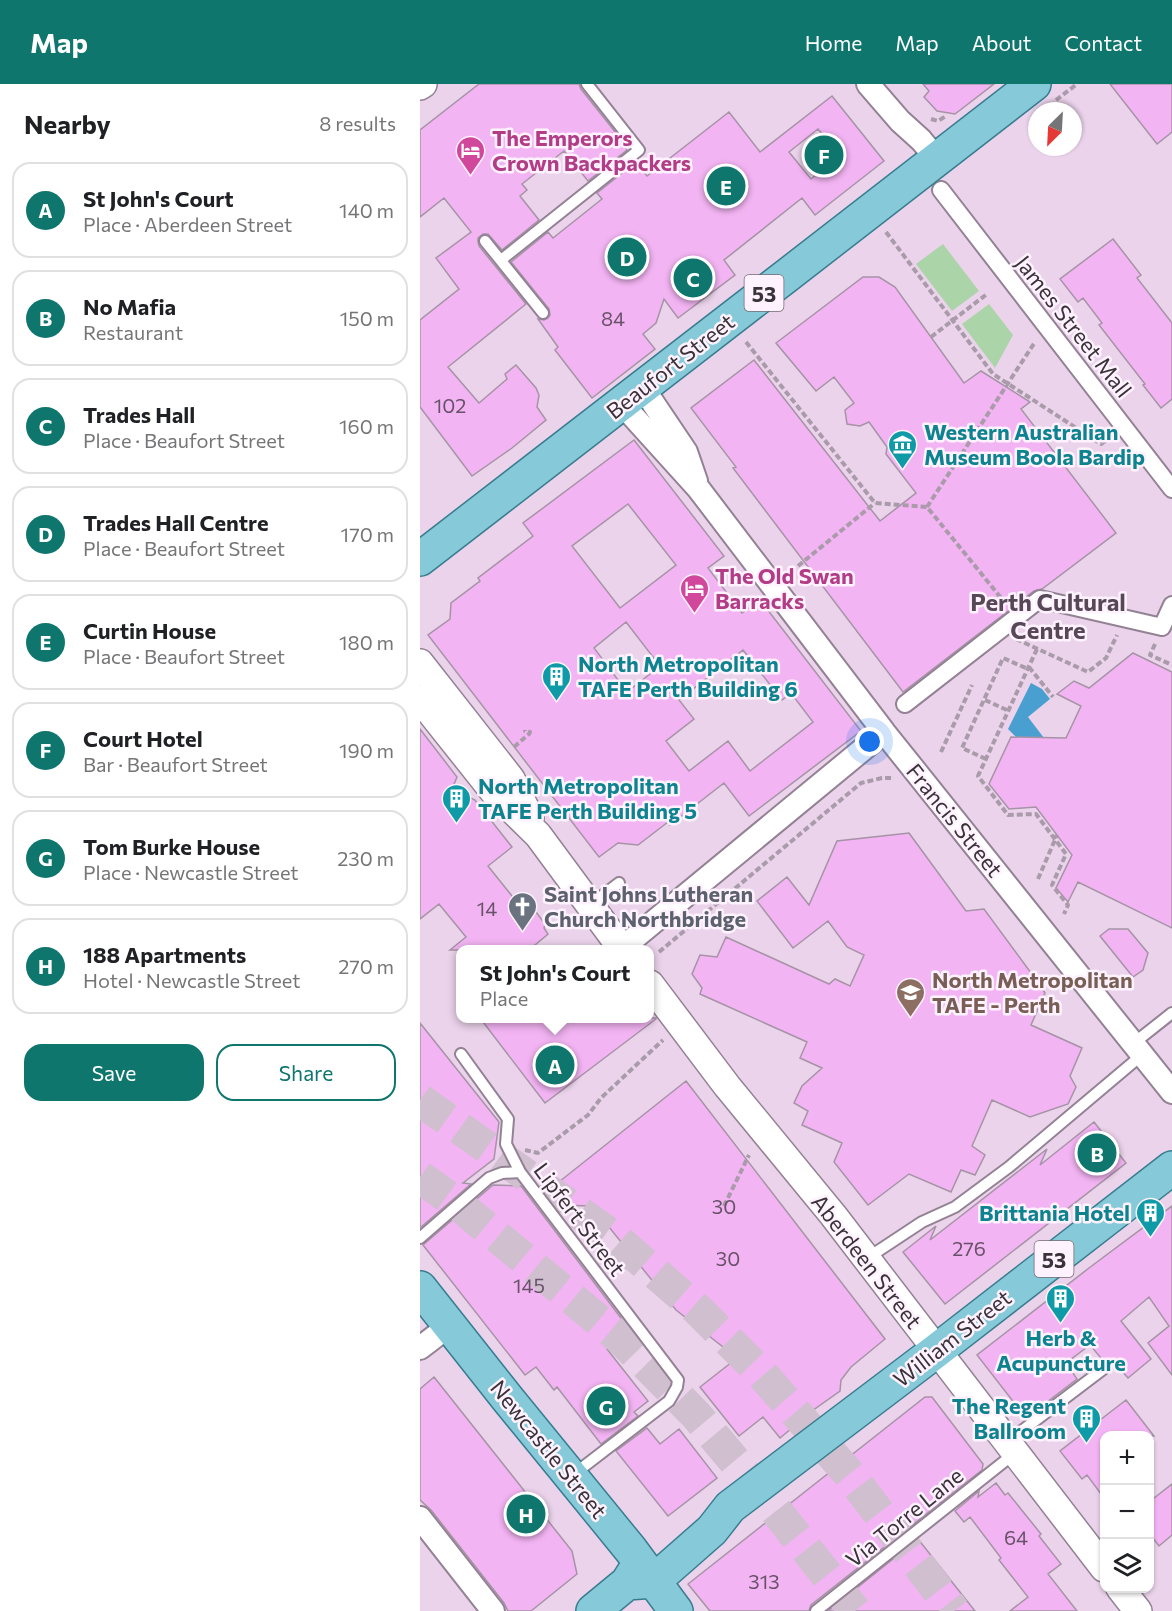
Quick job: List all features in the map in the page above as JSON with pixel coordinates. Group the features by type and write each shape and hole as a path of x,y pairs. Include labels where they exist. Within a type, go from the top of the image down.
{"main road":[{"name":"Beaufort Street","path":"420,559 869,211 939,174 1043,94"},
{"name":"William Street","path":"592,1611 642,1584 695,1517 730,1507 1172,1168"},
{"name":"Newcastle Street","path":"420,1288 432,1331 560,1492 642,1584 676,1611"},
{"name":"Newcastle Street","path":"432,1331 572,1477 642,1584"}],"street":[{"path":"868,84 900,121 921,140 939,174"},
{"name":"James Street Mall","path":"939,174 1172,489"},
{"name":"Francis Street","path":"632,396 698,488 884,732 1172,1092"},
{"path":"905,704 1040,599 1162,627 1172,605"},
{"path":"420,663 511,779 538,835"},
{"path":"420,699 494,792 538,835 620,945"},
{"path":"628,945 884,732"},
{"name":"Aberdeen Street","path":"654,989 727,1086 832,1215 1100,1563"},
{"path":"420,1518 493,1611"},
{"path":"1124,1593 1138,1611"}],"lane":[{"path":"501,260 639,150 587,84"},
{"path":"485,241 543,313"},
{"path":"590,905 618,883"},
{"path":"866,1259 922,1222 955,1207 1009,1167 1138,1048 1172,1013"},
{"name":"Lipfert Street","path":"461,1053 508,1119 506,1144 520,1172 678,1380 677,1387 669,1401 572,1477"},
{"path":"420,1238 489,1178 502,1173 520,1172"},
{"name":"Via Torre Lane","path":"816,1611 1102,1370"}],"path":[{"path":"1043,94 1077,84"},
{"path":"922,117 938,121 951,113"},
{"path":"869,211 993,374 1101,444 1124,427"},
{"path":"931,337 987,294"},
{"path":"746,342 875,503"},
{"path":"927,507 1023,360"},
{"path":"798,566 875,503 927,507 1017,617"},
{"path":"1021,641 1088,672 1106,658 1124,618"},
{"path":"1037,649 978,776 1008,815 1036,814 1066,854 1052,885 1068,905 1064,914"},
{"path":"1150,654 1172,665"},
{"path":"986,759 963,748 1004,658 1029,668 1053,697"},
{"path":"941,752 972,685"},
{"path":"984,700 1009,711"},
{"path":"520,742 530,732 525,730"},
{"path":"658,952 861,783 882,778 896,778"},
{"path":"1038,879 1056,838"},
{"path":"506,1144 538,1154 588,1115 601,1098 663,1040"},
{"path":"724,1206 749,1155"}],"shaded area":[{"path":"420,84 1172,84 1172,1611 420,1611"}],"green space":[{"path":"943,244 979,291 952,311 916,264"},
{"path":"989,304 1013,335 995,368 962,324"}],"water":[{"path":"1031,683 1042,689 1050,699 1028,717 1044,738 1016,737 1008,729"}],"building":[{"path":"479,84 579,84 627,150 588,181 564,151 522,184 527,190 520,196 539,220 502,250 488,234 483,234 478,238 479,246 526,304 448,367 479,403 507,379 505,374 516,365 536,388 539,395 537,407 546,420 512,448 472,476 420,407 420,320 459,289 436,258 471,232 444,198 420,217 420,130"},
{"path":"923,84 994,84 955,114 937,111 924,97 929,91"},
{"path":"1110,84 1172,84 1172,132 1157,144"},
{"path":"832,96 884,161 815,215 802,198 724,260 735,275 678,318 664,299 656,323 643,334 655,349 592,398 555,350 558,347 538,319 548,318 549,309 511,262 548,232 553,238 602,199 597,193 636,162 647,176 729,112 760,152","holes":["818,129 840,156 811,179 789,152"]},
{"path":"1113,239 1141,275 1137,278 1172,323 1172,399 1161,408 1099,325 1102,323 1083,298 1078,302 1060,279"},
{"path":"863,277 879,277 895,287 964,383 981,371 1030,402 1021,409 1116,533 1042,589 1034,591 903,692 733,468 736,467 691,408 754,360 880,521 916,493 886,454 887,447 869,422 860,426 847,424 845,410 854,403 834,377 816,391 776,343"},
{"path":"634,440 724,556 708,568 742,613 760,600 861,731 749,816 724,783 670,825 668,822 638,845 618,843 599,857 428,635 450,619 451,603 480,581 478,578 533,536 523,523","holes":["628,504 676,565 620,608 572,546","626,622 660,666 627,692 594,648","743,650 782,700 791,693 813,722 750,771 728,741 689,771 666,741 694,719 679,700"]},
{"path":"1133,653 1172,672 1172,928 1078,882 1068,902 1056,888 1072,855 1036,807 1009,809 989,784 1011,737 1066,738 1081,706 1057,694 1074,681 1089,688"},
{"name":"North Metropolitan TAFE Perth Building 5","path":"420,729 457,777 452,789 475,800 512,847 488,866 524,911 536,912 545,924 544,928 548,934 535,945 456,945 466,937 439,904 420,919"},
{"path":"909,833 966,911 984,909 1042,988 1045,993 1031,1025 1082,1048 1070,1076 1076,1087 1068,1104 1030,1117 992,1100 972,1146 985,1155 975,1175 961,1170 951,1192 909,1174 868,1205 834,1162 842,1143 802,1125 808,1111 794,1103 802,1086 822,1068 800,1058 807,1042 700,994 702,988 692,974 700,955 717,957 726,937 829,984 835,979 850,986 864,955 847,947 828,921 793,948 757,901 787,877 809,905 837,841"},
{"path":"1109,929 1128,929 1148,953 1143,970 1133,977 1100,936"},
{"path":"420,1023 499,1122 494,1159 463,1183 471,1184 420,1228"},
{"path":"484,1023 651,1023 545,1103"},
{"path":"686,1081 885,1339 851,1367 841,1380 840,1391 795,1423 780,1438 763,1417 739,1436 700,1387 737,1358 676,1310 592,1206 555,1205 545,1193"},
{"path":"1094,1122 1126,1163 945,1304 903,1252 936,1226 930,1240 1047,1149 1040,1165"},
{"path":"493,1185 521,1186 630,1330 607,1349 648,1401 634,1412 638,1416 601,1444 557,1387 554,1390 536,1367 525,1375 423,1245"},
{"path":"1172,1206 1172,1375 1148,1343 1169,1326 1149,1297 1121,1321 1151,1359 1128,1378 1113,1361 1106,1364 1090,1345 1066,1363 1077,1379 1026,1418 977,1355"},
{"path":"434,1377 572,1551 577,1574 531,1611 508,1611 431,1510 420,1500 420,1389"},
{"path":"925,1397 932,1397 983,1464 982,1470 811,1605 809,1611 710,1611 688,1584"},
{"name":"The Regent Ballroom","path":"1126,1400 1150,1431 1100,1431 1100,1493 1087,1475 1082,1479 1060,1451"},
{"path":"647,1428 660,1444 679,1429 717,1478 668,1516 616,1451"},
{"path":"996,1483 1005,1495 1008,1493 1041,1534 1039,1536 1061,1564 1048,1574 1077,1611 1010,1611 1028,1597 970,1517 964,1522 955,1511 979,1491 978,1497"},
{"path":"1172,1484 1172,1535 1159,1546 1154,1540 1154,1498"},
{"path":"918,1539 975,1611 828,1611"}],"tunnel":[{"path":"420,1100 615,1238 697,1309 762,1374 849,1474 954,1611"},
{"path":"420,1177 459,1205 621,1339 696,1415 774,1508 855,1611"}],"place":[{"name":"Court Hotel","path":"824,155"},
{"name":"The Emperors Crown Backpackers","path":"471,176"},
{"name":"Curtin House","path":"726,186"},
{"name":"Trades Hall Centre","path":"627,257"},
{"name":"Trades Hall","path":"693,278"},
{"name":"Western Australian Museum Boola Bardip","path":"903,470"},
{"name":"The Old Swan Barracks","path":"694,614"},
{"name":"North Metropolitan TAFE Perth Building 6","path":"557,702"},
{"name":"North Metropolitan TAFE Perth Building 5","path":"457,824"},
{"name":"Saint Johns Lutheran Church Northbridge","path":"523,932"},
{"name":"North Metropolitan TAFE - Perth","path":"911,1018"},
{"name":"St John's Court","path":"555,1065"},
{"name":"No Mafia","path":"1097,1153"},
{"name":"Brittania Hotel","path":"1151,1238"},
{"name":"Herb & Acupuncture","path":"1061,1324"},
{"name":"Tom Burke House","path":"606,1406"},
{"name":"The Regent Ballroom","path":"1087,1444"},
{"name":"188 Apartments","path":"526,1514"}],"district":[{"name":"Perth Cultural Centre","path":"1048,615"}]}
